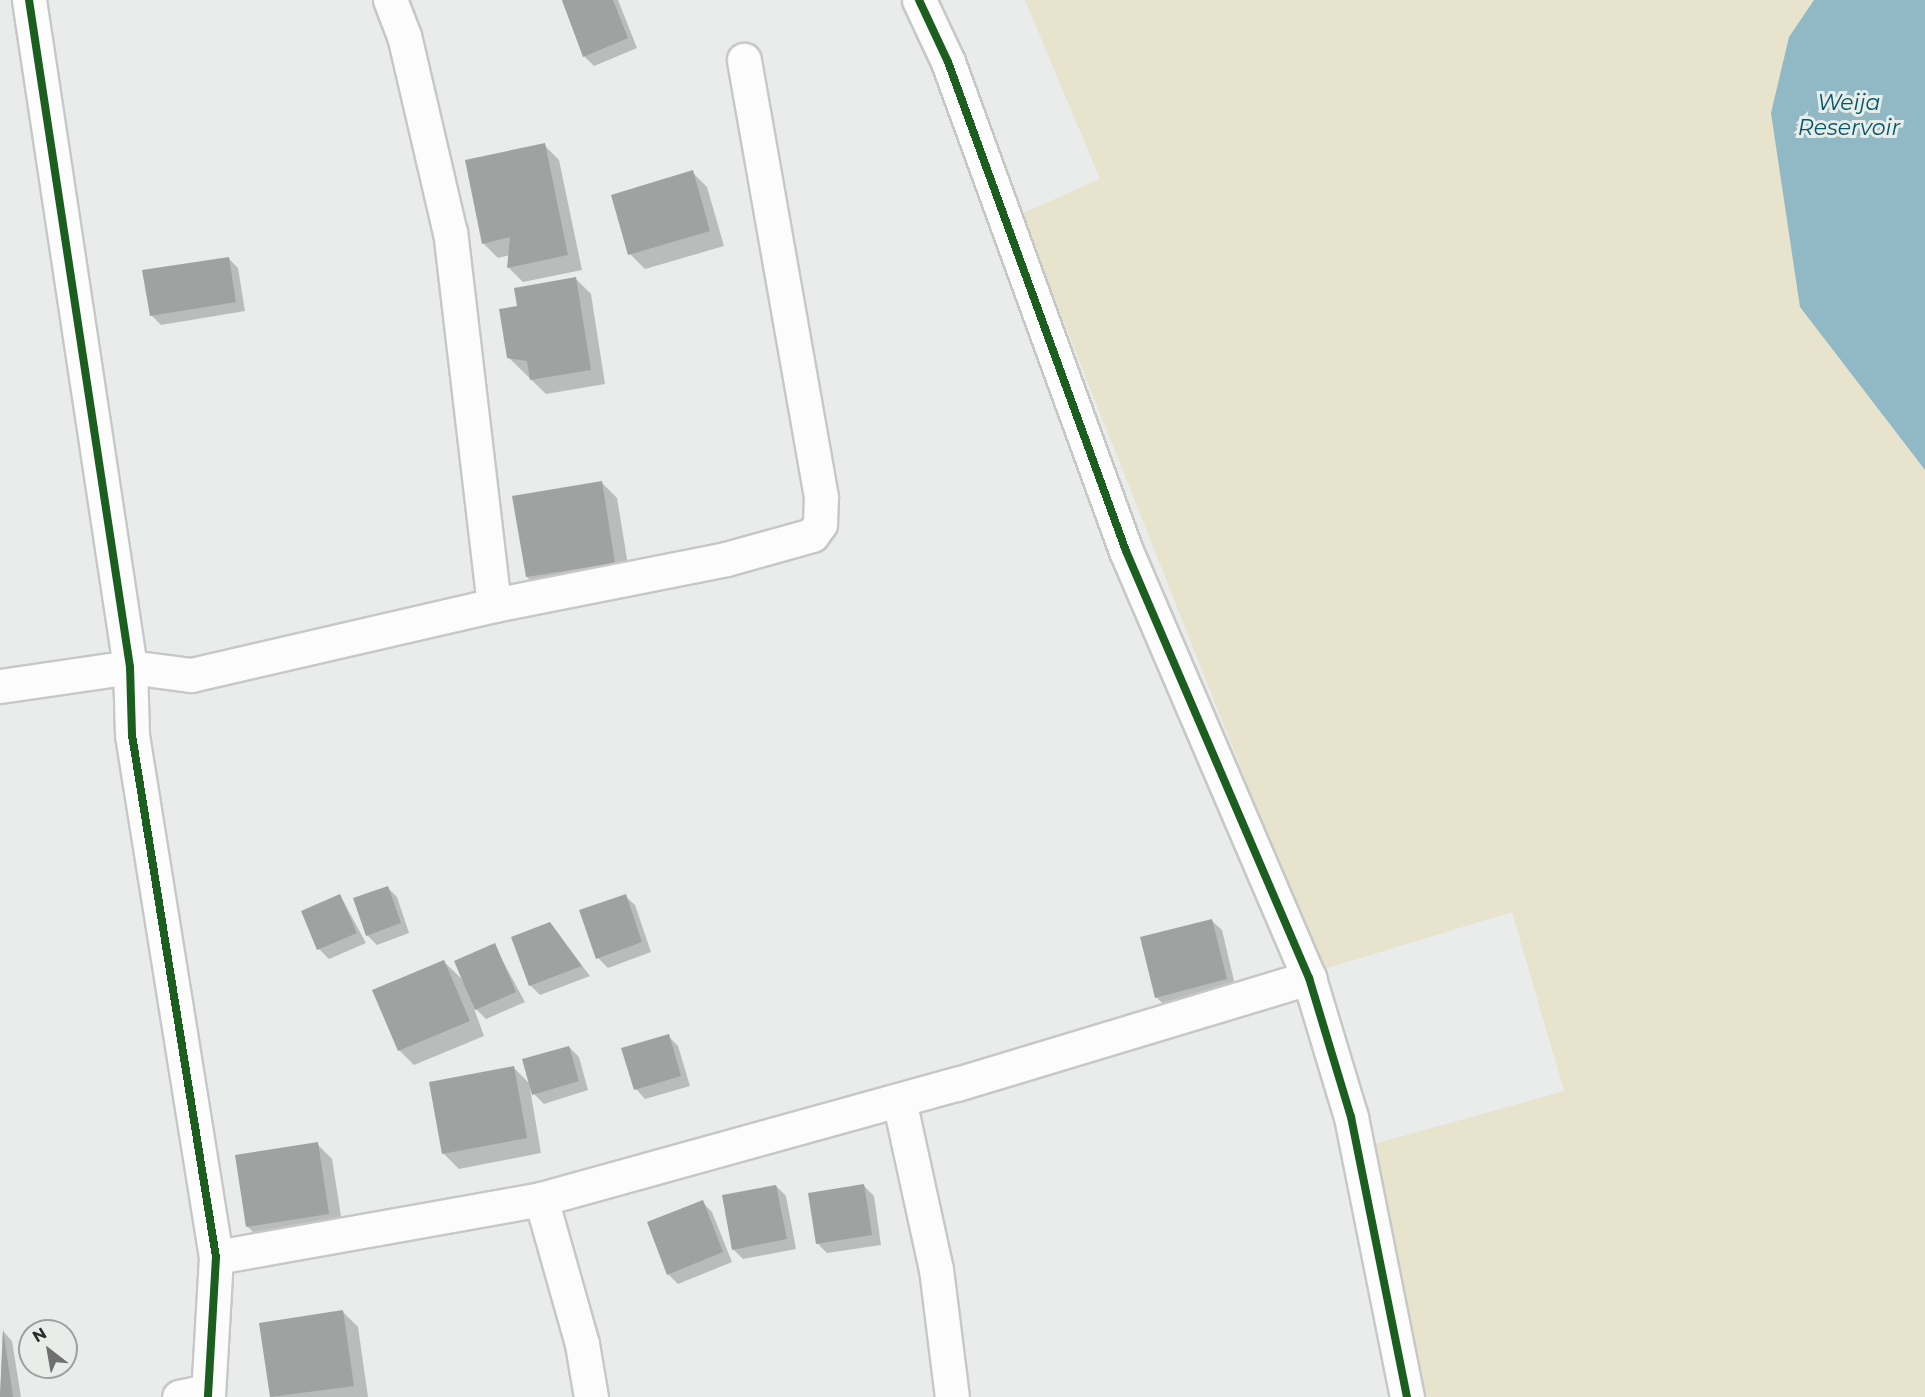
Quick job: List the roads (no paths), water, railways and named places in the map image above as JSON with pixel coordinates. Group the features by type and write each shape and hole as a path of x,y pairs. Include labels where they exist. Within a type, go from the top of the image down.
{"street":[{"path":"29,0 130,667 132,735 216,1257 198,1395"},
{"path":"390,0 404,36 450,233 494,605"},
{"path":"920,0 948,62 1126,551 1309,978 1351,1117 1407,1397"},
{"path":"0,686 130,667 191,675 494,605 726,559 812,535 820,524 821,497 744,60"},
{"path":"216,1257 542,1200 899,1100 1309,978"},
{"path":"899,1100 936,1269 952,1397"},
{"path":"542,1200 582,1344 591,1397"}],"water":[{"name":"Weija Reservoir","path":"1814,0 1925,0 1925,470 1800,307 1771,113 1789,37"}]}
